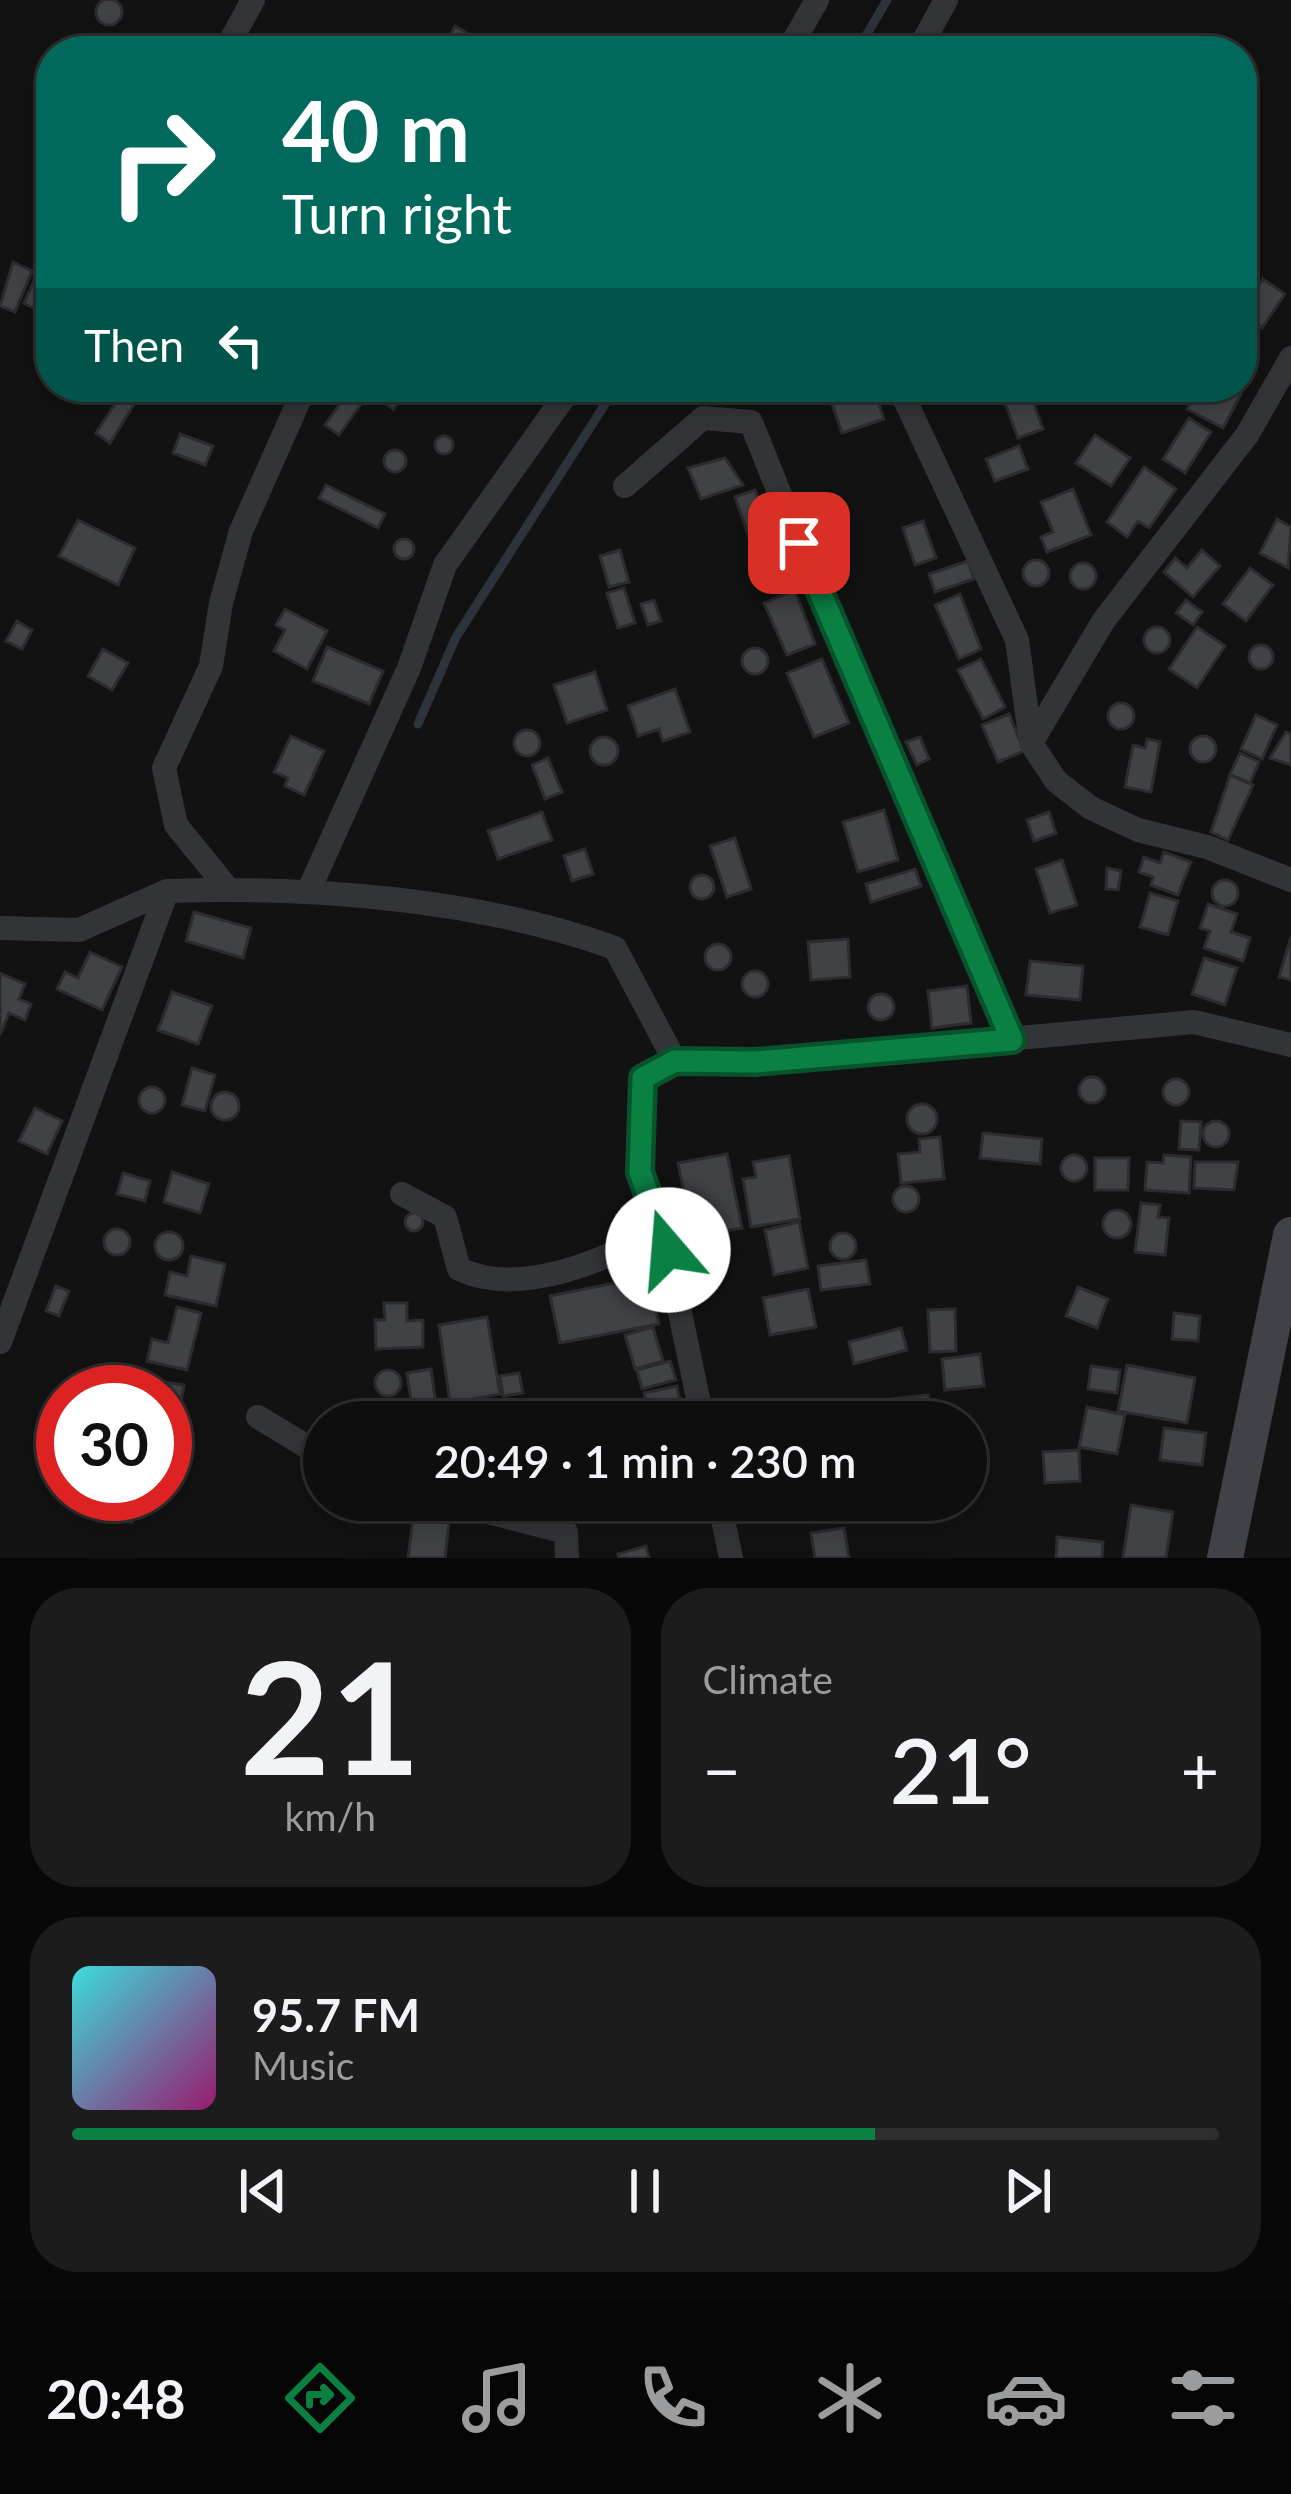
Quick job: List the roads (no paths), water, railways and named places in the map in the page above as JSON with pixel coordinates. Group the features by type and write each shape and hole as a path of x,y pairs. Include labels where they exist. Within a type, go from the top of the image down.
{"main road":[{"path":"1226,1558 1291,1234"}],"street":[{"path":"233,36 253,0"},
{"path":"797,36 817,0"},
{"path":"926,36 946,0"},
{"path":"1030,743 1104,620 1246,435 1291,358"},
{"path":"229,889 176,825 164,768 212,666 221,603 241,531 298,402"},
{"path":"308,892 409,668 445,565 561,402"},
{"path":"906,402 1017,640 1030,743 1056,781 1091,808 1138,830 1207,847 1291,880"},
{"path":"625,486 703,418 751,422 848,664 1012,1040"},
{"path":"0,928 80,930 167,891 229,889 308,892 551,925 616,948 675,1061"},
{"path":"0,1342 167,891"},
{"path":"699,1401 662,1227 640,1172 643,1078 675,1061 756,1062 1194,1022 1291,1045"},
{"path":"402,1194 445,1217 459,1269 485,1282 544,1274 621,1252 662,1227"},
{"path":"258,1417 303,1444"},
{"path":"523,1521 566,1532 567,1558"},
{"path":"723,1521 731,1558"}],"waterway":[{"path":"866,36 887,0"},
{"path":"418,724 456,637 606,402"}]}
